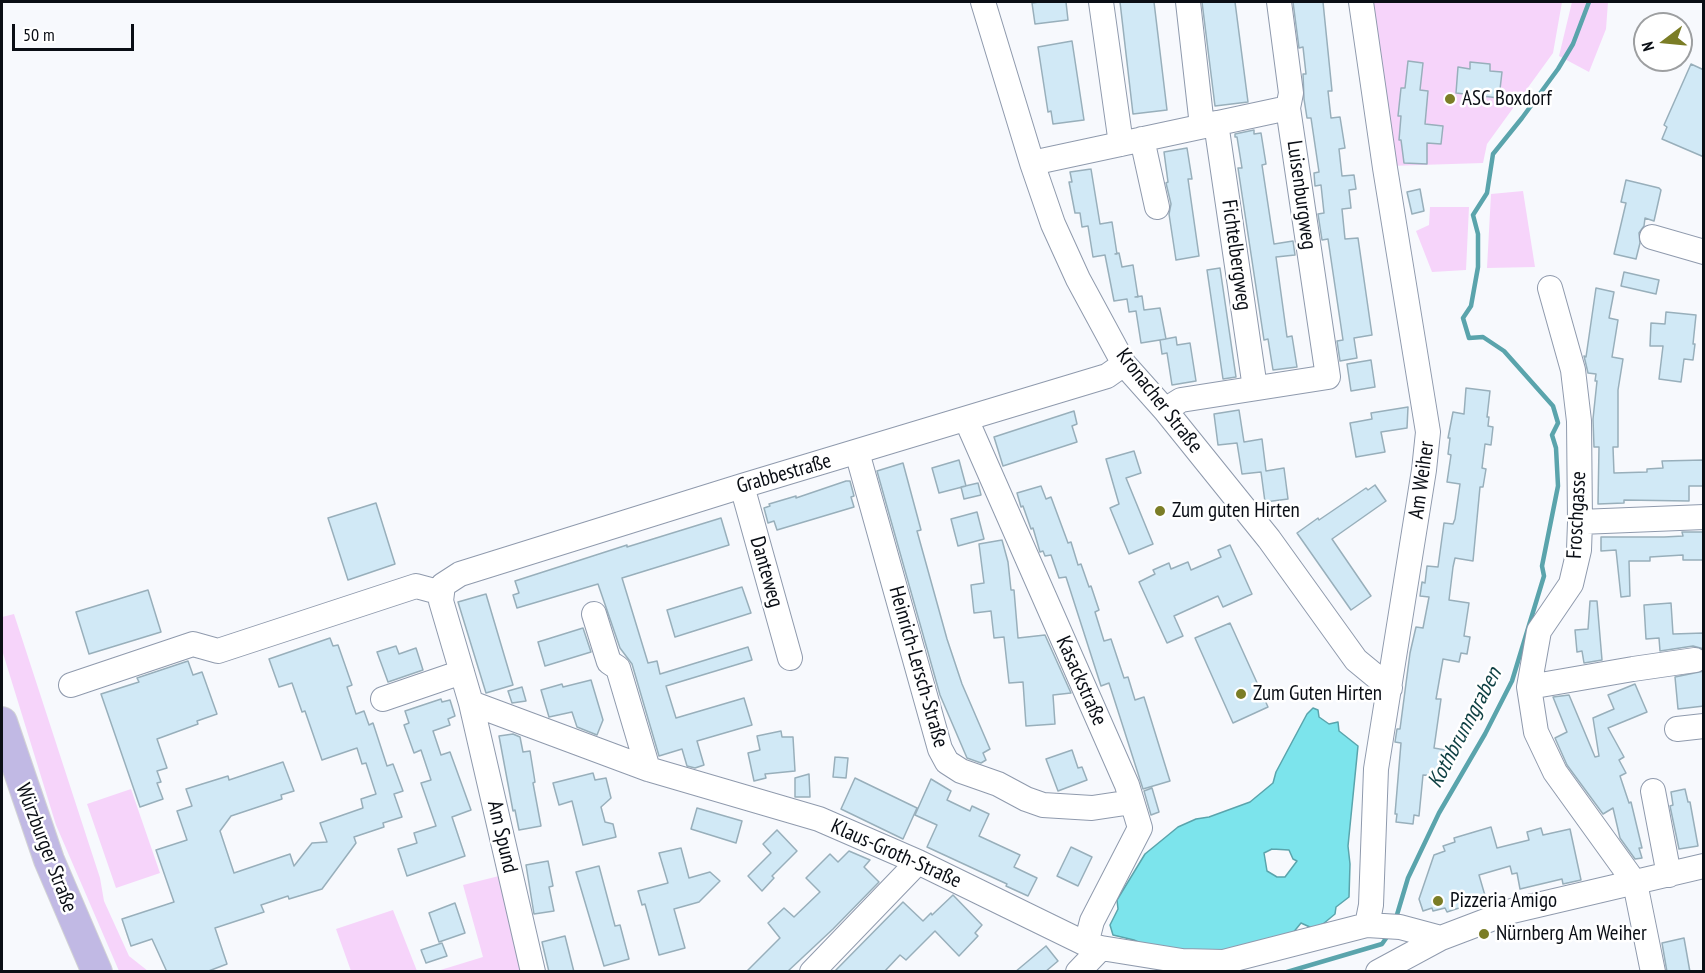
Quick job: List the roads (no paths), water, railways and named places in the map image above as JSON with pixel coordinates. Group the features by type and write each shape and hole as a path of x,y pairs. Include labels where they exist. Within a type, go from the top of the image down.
{"main road":[{"name":"Würzburger Straße","path":"2,722 49,860 97,972"}],"street":[{"name":"Kronacher Straße","path":"983,2 1053,224 1077,279 1124,364 1165,410 1269,539 1356,660 1389,688"},
{"path":"1101,2 1131,142 1157,207"},
{"name":"Fichtelbergweg","path":"1188,2 1255,388"},
{"path":"1032,163 1288,108 1291,93 1279,2"},
{"name":"Am Weiher","path":"1361,2 1428,432 1424,470 1376,769 1371,905 1382,926"},
{"name":"Luisenburgweg","path":"1165,410 1182,400 1328,377 1288,108"},
{"path":"1652,237 1704,252"},
{"name":"Froschgasse","path":"1550,288 1573,370 1579,421 1579,550 1571,584 1539,631 1528,687 1536,732 1555,772 1635,883"},
{"name":"Grabbestraße","path":"442,589 460,574 1107,376 1124,364"},
{"name":"Kasackstraße","path":"966,419 1122,774 1140,828 1092,921 1094,946"},
{"name":"Heinrich-Lersch-Straße","path":"857,452 940,749 947,762 961,771 998,784 1043,805 1092,808 1132,802"},
{"name":"Danteweg","path":"742,486 790,658"},
{"path":"1580,522 1704,517"},
{"path":"71,685 193,644 218,651 416,586 442,589 441,601 471,703"},
{"path":"594,614 609,662 618,668 648,769"},
{"path":"1528,687 1695,660"},
{"path":"383,699 462,672"},
{"name":"Klaus-Groth-Straße","path":"471,703 648,769 819,819 918,862 1094,946 1182,961 1223,962 1382,926 1441,938"},
{"name":"Am Spund","path":"471,703 533,972"},
{"path":"1677,729 1704,726"},
{"path":"1653,791 1668,875"},
{"path":"812,972 918,862"},
{"path":"1378,972 1441,938 1512,911 1704,866"},
{"path":"1635,883 1653,972"},
{"path":"1078,972 1094,946"}],"water":[{"path":"1313,708 1318,710 1319,717 1329,724 1338,722 1339,731 1358,746 1348,846 1349,897 1336,907 1335,914 1323,924 1312,928 1301,923 1292,934 1219,953 1149,947 1134,940 1113,935 1110,925 1118,909 1117,900 1145,854 1178,827 1250,802 1273,783 1276,772 1307,714","holes":["1272,849 1289,850 1293,859 1297,861 1285,877 1277,877 1267,871 1264,853"]}],"waterway":[{"name":"Kothbrunngraben","path":"1396,918 1408,878 1439,813 1485,734 1512,681 1544,576 1542,566 1558,486 1556,448 1552,435 1558,423 1553,406 1504,351 1483,337 1469,338 1463,318 1471,306 1478,267 1478,234 1473,215 1487,193 1493,154 1558,69 1573,44 1589,2"},
{"name":"Kothbrunngraben","path":"1287,972 1382,944 1389,934"}],"place":[{"name":"ASC Boxdorf","path":"1450,99"},
{"name":"Zum guten Hirten","path":"1160,511"},
{"name":"Zum Guten Hirten","path":"1241,694"},
{"name":"Pizzeria Amigo","path":"1438,901"},
{"name":"Nürnberg Am Weiher","path":"1484,934"}]}
